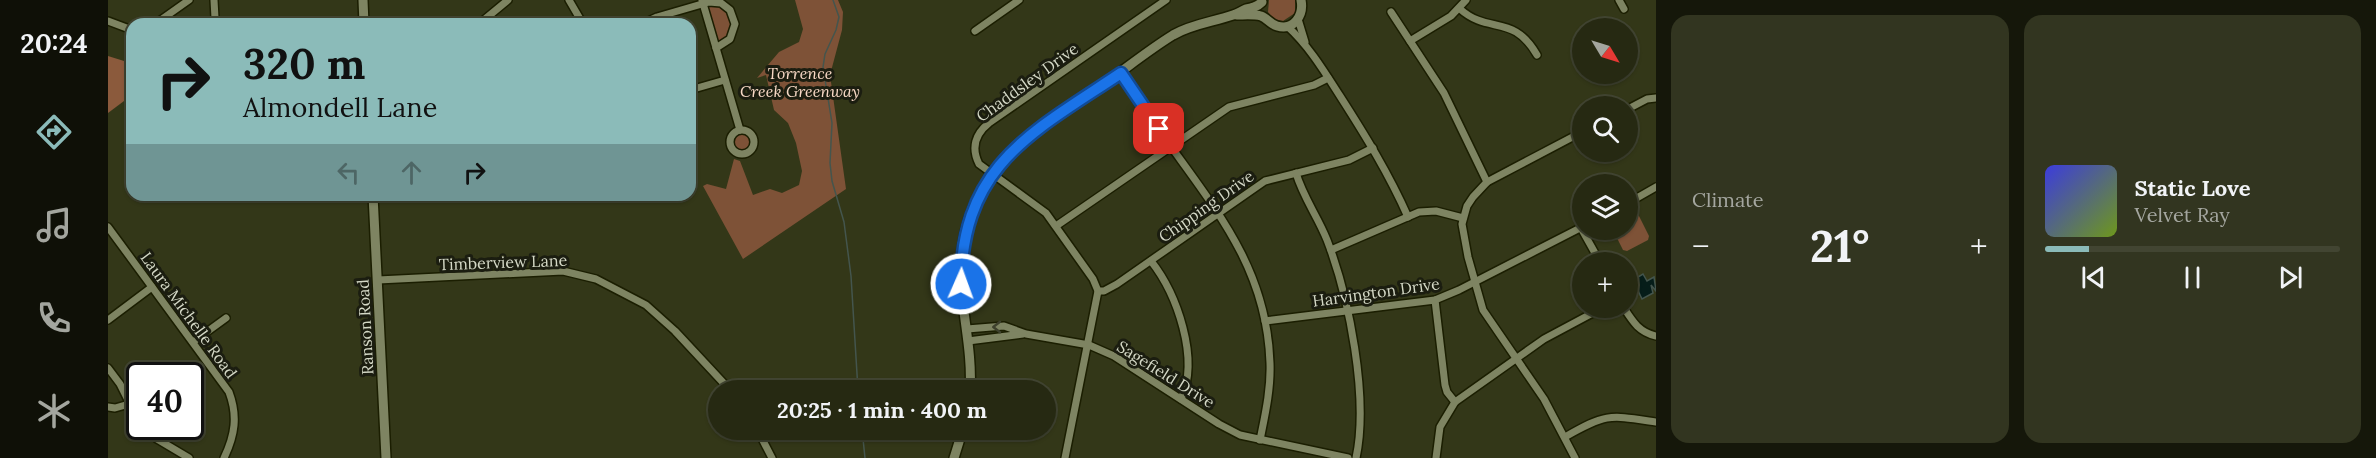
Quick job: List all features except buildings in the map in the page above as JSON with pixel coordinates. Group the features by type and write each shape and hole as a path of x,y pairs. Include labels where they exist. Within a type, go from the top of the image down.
{"street":[{"path":"164,18 189,0"},
{"path":"214,0 215,18"},
{"path":"363,0 364,18"},
{"path":"486,18 500,3 508,0"},
{"path":"569,0 580,18"},
{"path":"975,31 1019,0"},
{"name":"Chaddsley Drive","path":"1098,291 1093,279 1042,209 979,164 975,156 976,140 983,128 1166,0"},
{"path":"1234,15 1259,15 1275,26 1287,26 1298,19 1302,0"},
{"path":"1410,41 1444,21 1460,9 1466,0"},
{"path":"1619,0 1624,9"},
{"path":"970,380 967,329 961,284 963,242 975,204 991,174 1001,161 1026,138 1187,28 1234,15 1263,1 1265,17"},
{"path":"702,2 740,130"},
{"path":"655,18 702,2 721,3 730,10 735,18 734,30 730,39 716,48"},
{"path":"1460,9 1475,20 1520,33 1528,40 1537,55"},
{"path":"1391,12 1444,93 1487,182"},
{"path":"1298,19 1305,42"},
{"path":"108,21 126,28"},
{"path":"1287,26 1305,42 1329,78 1386,170 1408,218"},
{"path":"1121,73 1219,212 1252,275 1265,321 1270,366 1267,406 1260,440"},
{"path":"1056,226 1229,106 1314,85 1329,78"},
{"path":"696,88 725,80"},
{"path":"1638,104 1656,98"},
{"path":"1572,137 1487,182 1473,196 1463,218 1462,232 1483,310 1544,399 1575,458"},
{"name":"Chipping Drive","path":"1098,291 1112,288 1265,181 1349,160 1372,148"},
{"path":"1296,173 1331,250 1346,310 1360,406 1360,430 1356,458"},
{"path":"1638,197 1656,187"},
{"name":"Ranson Road","path":"373,201 386,458"},
{"path":"1331,250 1427,211 1463,218"},
{"name":"Laura Michelle Road","path":"108,227 229,392 235,408 235,424 224,458"},
{"name":"Harvington Drive","path":"1265,321 1436,300 1572,233"},
{"path":"1151,261 1170,292 1184,331 1187,374 1185,391 1181,399"},
{"name":"Timberview Lane","path":"378,280 563,271 596,279 646,305 675,331 721,380"},
{"path":"108,320 152,287"},
{"path":"1065,458 1098,291"},
{"path":"1436,300 1445,385 1447,392 1455,402"},
{"path":"193,342 226,318"},
{"path":"1436,458 1440,427 1455,402 1544,339 1583,318"},
{"path":"1630,318 1643,332 1656,336"},
{"name":"Sagefield Drive","path":"967,329 1004,326 1026,334 1089,345 1114,356 1229,430 1260,440 1347,458"},
{"path":"968,341 1026,334"},
{"path":"108,368 120,384 126,397"},
{"path":"108,407 115,408 126,405"},
{"path":"1565,437 1593,421 1608,416 1656,422"},
{"path":"159,440 189,458"},
{"path":"763,440 772,458"},
{"path":"956,457 960,440"}],"green space":[{"name":"Torrence Creek Greenway","path":"795,0 838,0 843,12 842,30 830,75 846,189 743,259 703,186 707,184 726,189 734,159 740,161 753,195 770,189 782,193 799,185 802,171 796,143 788,123 774,110 766,75 757,78 779,52 799,42 803,29"},
{"path":"1269,0 1295,0 1295,13 1283,21 1274,19 1268,12"},
{"path":"709,5 724,9 731,18 730,30 721,42 717,40 707,8"},
{"path":"742,133 748,136 751,142 748,148 742,151 736,148 733,142 736,136"},
{"path":"1638,214 1649,236 1648,240 1627,251 1623,250 1618,240 1638,240"}],"shaded area":[{"path":"108,56 124,61 126,100 108,113"}],"water":[{"path":"1643,274 1647,281 1654,277 1656,291 1651,285 1653,293 1642,299 1638,291 1638,277"}],"waterway":[{"path":"833,0 839,17 825,54 823,67 832,123 830,163 832,181 844,222 851,276 857,380"},
{"path":"863,440 865,458"}],"route":[{"path":"961,284 963,242 975,204 991,174 1001,161 1026,138 1121,73 1159,129"}]}
